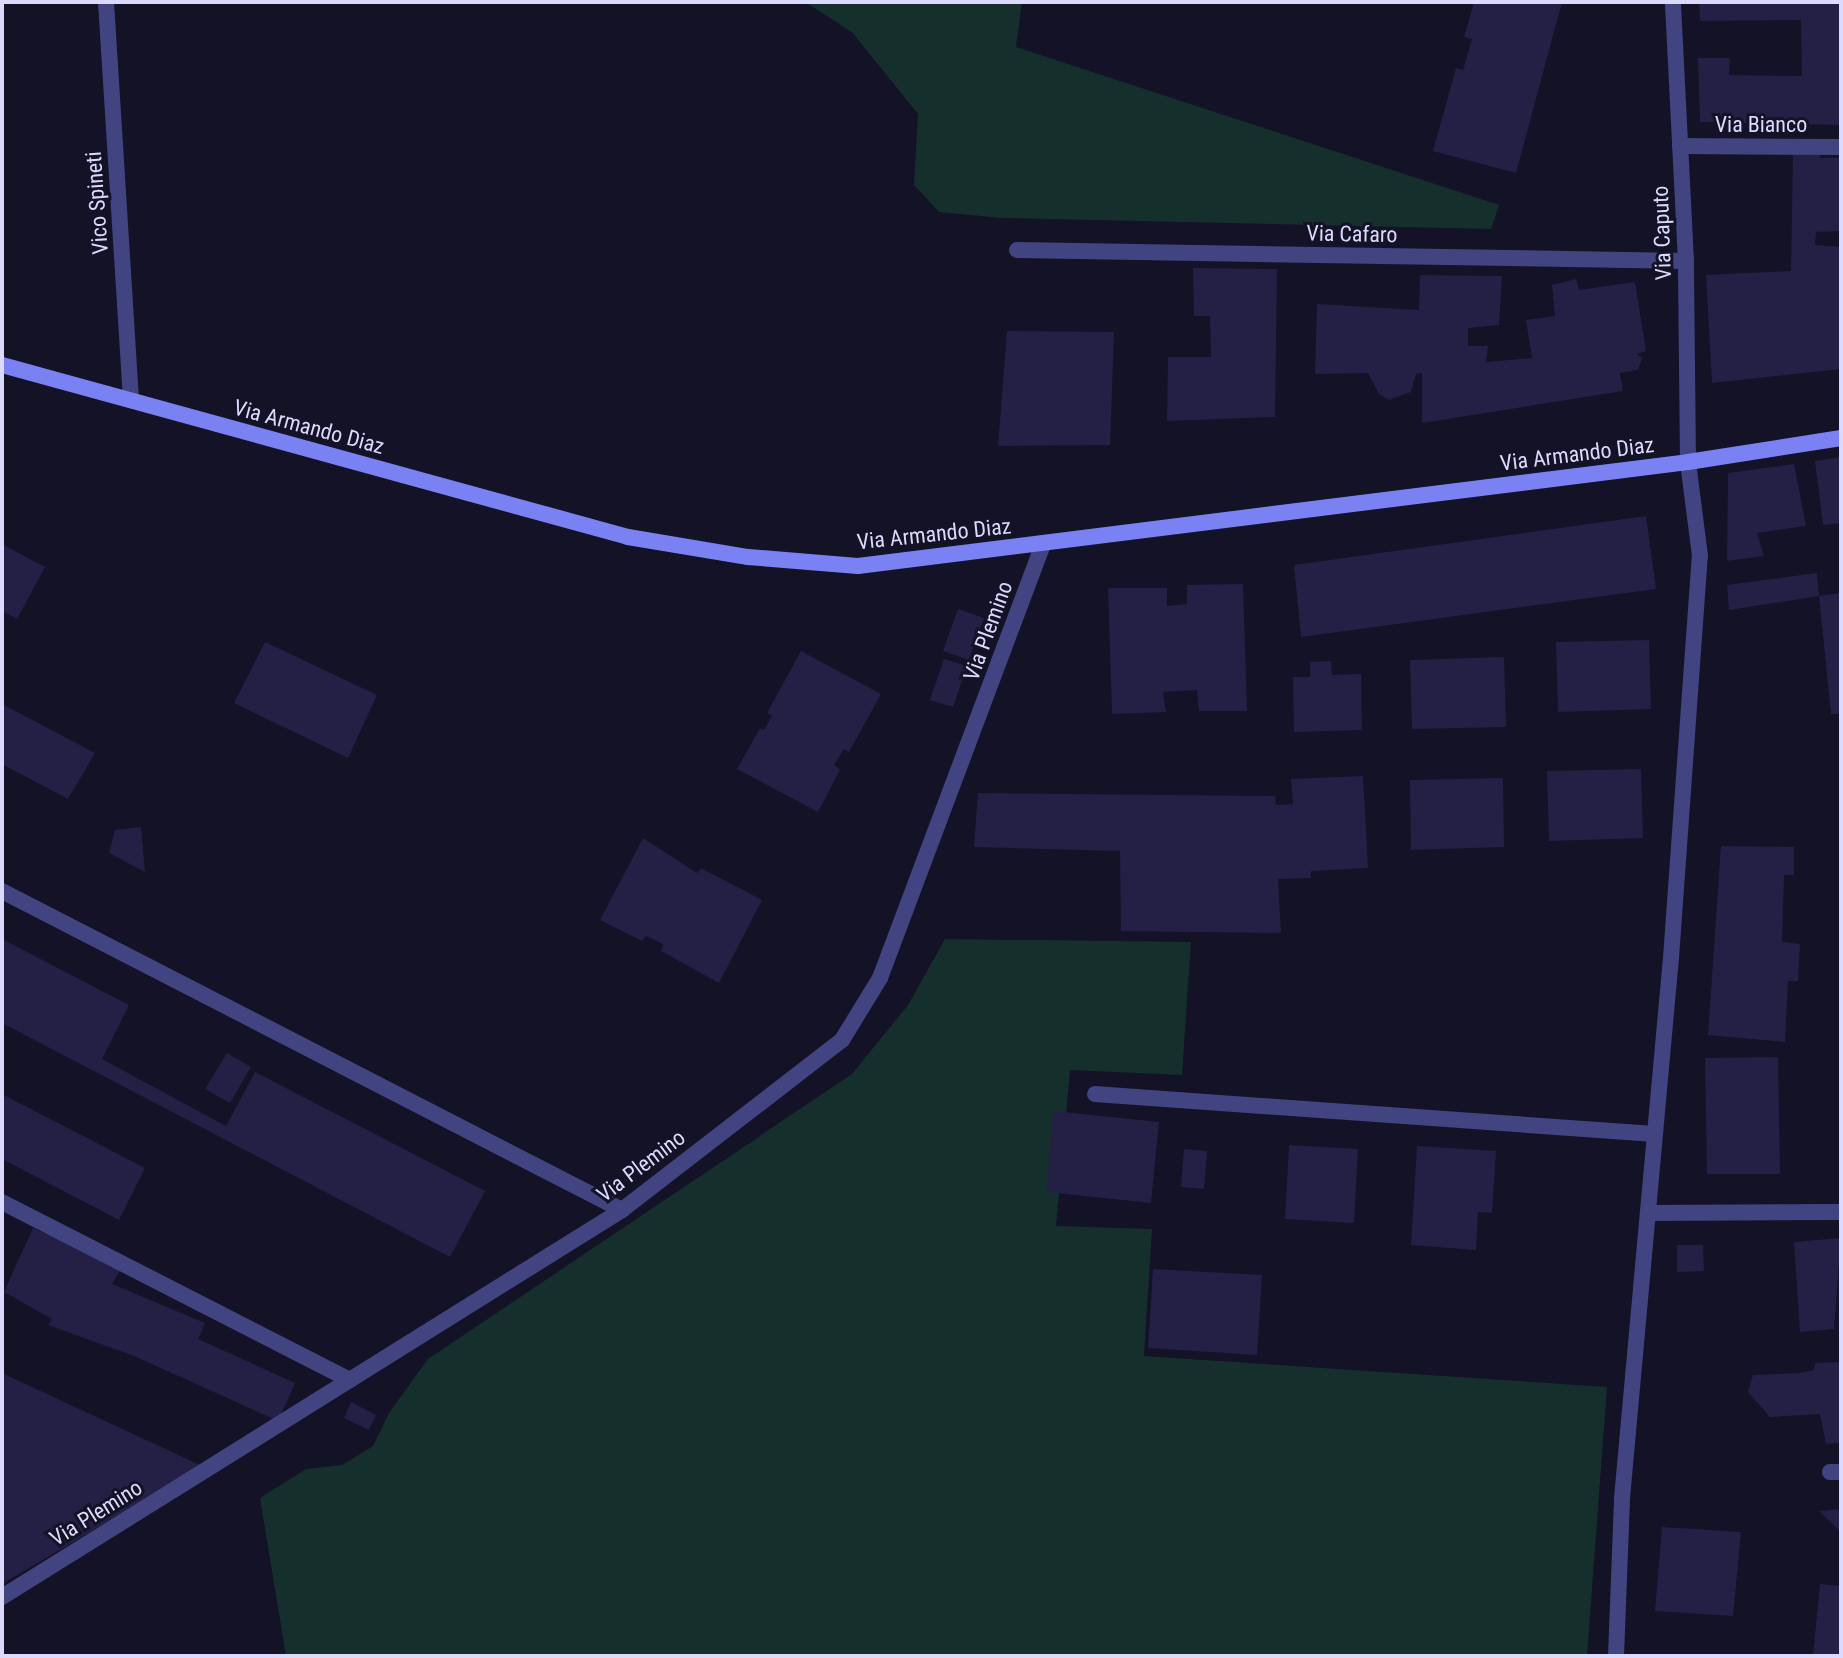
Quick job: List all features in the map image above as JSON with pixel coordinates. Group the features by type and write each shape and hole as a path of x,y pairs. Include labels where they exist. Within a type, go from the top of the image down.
{"street":[{"name":"Vico Spineti","path":"106,2 131,400"},
{"name":"Via Caputo","path":"1616,1656 1622,1498 1655,1134 1700,556 1688,462 1686,261 1673,2"},
{"name":"Via Bianco","path":"1680,146 1841,147"},
{"name":"Via Cafaro","path":"1017,250 1686,261"},
{"name":"Via Armando Diaz","path":"2,365 628,537 748,557 858,566 1688,462 1841,438"},
{"name":"Via Plemino","path":"2,1597 622,1210 842,1040 880,978 1043,544"},
{"path":"2,891 622,1210"},
{"path":"1095,1094 1655,1134"},
{"path":"2,1202 350,1380"},
{"path":"1648,1213 1841,1212"}],"green space":[{"path":"805,2 1022,2 1016,47 1499,205 1491,229 1002,218 939,212 914,185 918,114 852,32"},
{"path":"945,939 1191,942 1182,1075 1070,1070 1056,1226 1152,1229 1144,1356 1607,1387 1587,1656 286,1656 260,1498 306,1469 342,1465 373,1446 389,1413 428,1359 852,1074 908,1005"}],"building":[{"path":"1474,2 1562,2 1516,173 1433,151 1456,68 1463,70 1472,39 1464,37"},
{"path":"1699,2 1841,2 1841,125 1700,122 1698,58 1730,58 1729,75 1802,76 1801,20 1700,21"},
{"path":"1821,153 1820,158 1841,158 1841,231 1816,232 1815,245 1841,247 1841,369 1712,383 1706,275 1791,271 1793,155"},
{"path":"1193,268 1277,269 1275,417 1167,421 1168,357 1211,357 1210,316 1194,316"},
{"path":"1420,275 1502,276 1499,325 1468,328 1468,346 1488,346 1486,362 1532,358 1526,320 1555,316 1552,285 1576,279 1579,290 1635,282 1646,351 1637,354 1642,358 1638,370 1620,373 1623,391 1422,423 1422,373 1416,374 1411,392 1389,400 1379,394 1368,373 1315,374 1317,304 1419,310"},
{"path":"1007,331 1114,332 1110,445 998,446"},
{"path":"1841,457 1841,523 1823,525 1815,461"},
{"path":"1794,464 1806,526 1757,533 1764,556 1727,561 1728,473"},
{"path":"1646,516 1656,589 1301,637 1294,565"},
{"path":"2,544 45,567 17,619 2,611"},
{"path":"1817,573 1819,596 1729,610 1727,585"},
{"path":"1243,584 1247,711 1199,711 1197,690 1163,692 1166,712 1112,714 1108,588 1167,588 1167,606 1187,604 1187,585"},
{"path":"1841,593 1841,714 1831,714 1819,596"},
{"path":"958,609 984,618 969,660 943,651"},
{"path":"1649,640 1651,709 1558,712 1556,642"},
{"path":"265,642 377,695 348,758 234,703"},
{"path":"801,651 881,694 849,752 844,749 834,765 840,770 818,812 737,769 760,728 764,730 772,716 767,713"},
{"path":"1504,657 1506,727 1412,729 1410,660"},
{"path":"944,659 967,666 953,707 930,700"},
{"path":"1331,661 1332,675 1361,674 1362,730 1294,732 1293,677 1310,677 1310,662"},
{"path":"2,704 95,753 68,799 2,764"},
{"path":"1641,769 1643,838 1549,841 1547,771"},
{"path":"1363,776 1368,868 1311,871 1311,878 1278,879 1281,933 1121,931 1120,851 974,847 978,793 1275,796 1276,805 1293,804 1291,779"},
{"path":"1503,778 1504,847 1411,850 1410,780"},
{"path":"141,827 145,872 109,853 115,830"},
{"path":"643,838 697,873 701,868 762,900 719,983 661,951 663,944 646,936 642,941 600,920"},
{"path":"1721,846 1794,847 1794,875 1784,875 1782,942 1800,944 1798,981 1788,981 1785,1042 1708,1035"},
{"path":"2,939 129,1005 102,1059 226,1126 255,1072 485,1191 450,1257 2,1023"},
{"path":"227,1053 251,1067 230,1103 205,1089"},
{"path":"1778,1057 1780,1174 1707,1174 1705,1058"},
{"path":"2,1094 145,1168 119,1220 2,1159"},
{"path":"1053,1111 1159,1122 1151,1203 1047,1192"},
{"path":"1289,1145 1358,1149 1354,1223 1285,1219"},
{"path":"1417,1146 1496,1151 1492,1213 1478,1212 1476,1250 1411,1245"},
{"path":"1184,1149 1207,1151 1204,1189 1181,1187"},
{"path":"33,1228 122,1267 112,1284 205,1323 198,1339 295,1383 278,1421 134,1356 48,1325 52,1319 4,1292"},
{"path":"1841,1238 1834,1329 1800,1332 1794,1242"},
{"path":"1677,1245 1703,1245 1704,1271 1677,1272"},
{"path":"1153,1269 1262,1275 1257,1355 1148,1348"},
{"path":"1841,1362 1841,1443 1826,1444 1820,1414 1770,1417 1748,1392 1753,1375 1800,1373 1814,1370 1815,1363"},
{"path":"2,1373 202,1466 2,1584"},
{"path":"351,1402 376,1415 369,1430 344,1418"},
{"path":"1841,1509 1841,1532 1819,1511"},
{"path":"1662,1527 1741,1532 1733,1616 1655,1611"},
{"path":"1820,1584 1841,1586 1841,1656 1813,1656"}]}
